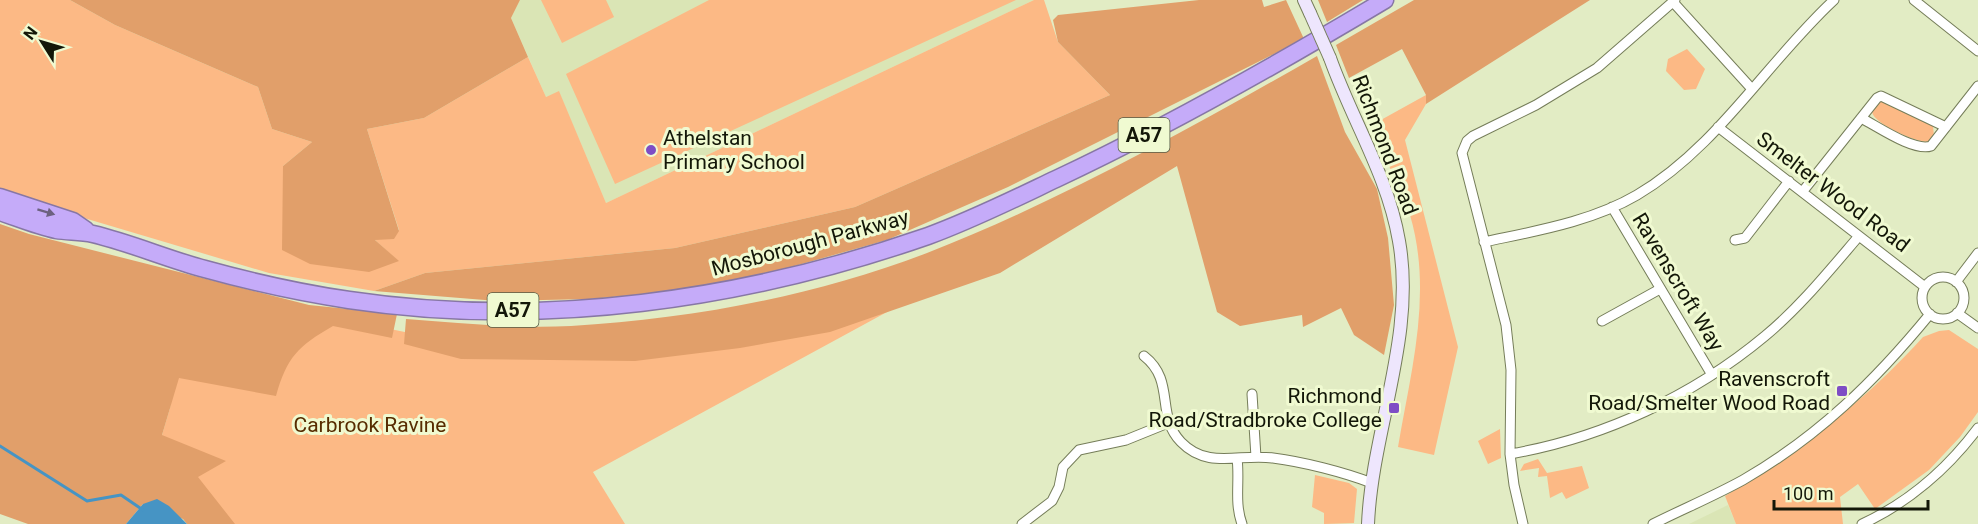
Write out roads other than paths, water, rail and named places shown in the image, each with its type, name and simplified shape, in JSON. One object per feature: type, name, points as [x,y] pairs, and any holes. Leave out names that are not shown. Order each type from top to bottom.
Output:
[{"type":"highway","name":"Mosborough Parkway","points":[[0,212],[55,229],[90,233],[206,269],[349,300],[418,308],[510,311],[673,300],[775,280],[853,258],[930,235],[990,210],[1098,159],[1256,75],[1385,0]]},
{"type":"highway","name":"Mosborough Parkway","points":[[0,197],[73,221],[90,233]]},
{"type":"main road","name":"Richmond Road","points":[[1304,0],[1382,179],[1392,210],[1403,270],[1403,296],[1395,360],[1372,483],[1368,524]]},
{"type":"street","points":[[1484,242],[1583,218],[1635,196],[1663,178],[1688,158],[1718,128],[1785,48],[1834,0]]},
{"type":"street","points":[[1914,0],[1978,51]]},
{"type":"street","points":[[1523,524],[1510,454],[1511,370],[1506,325],[1462,160],[1467,141],[1536,105],[1598,68],[1674,1],[1751,88]]},
{"type":"street","points":[[1861,118],[1920,147],[1931,146],[1978,86]]},
{"type":"street","points":[[1803,191],[1876,98],[1887,97],[1946,127]]},
{"type":"street","name":"Smelter Wood Road","points":[[1718,128],[1803,191],[1925,287]]},
{"type":"street","points":[[1735,240],[1745,238],[1789,181]]},
{"type":"street","name":"Ravenscroft Way","points":[[1612,207],[1712,375]]},
{"type":"street","points":[[1510,454],[1569,440],[1627,420],[1693,387],[1765,336],[1859,236]]},
{"type":"street","points":[[1956,282],[1978,253]]},
{"type":"street","points":[[1945,277],[1956,282],[1963,296],[1957,313],[1943,319],[1930,314],[1922,301],[1925,287],[1938,278],[1945,277]]},
{"type":"street","points":[[1602,321],[1660,289]]},
{"type":"street","points":[[1957,313],[1978,328]]},
{"type":"street","points":[[1653,524],[1742,480],[1839,413],[1887,366],[1930,314]]},
{"type":"street","points":[[1144,357],[1159,372],[1164,385],[1168,423],[1182,444],[1199,455],[1211,459],[1256,457],[1289,460],[1372,483]]},
{"type":"street","points":[[1252,394],[1256,457]]},
{"type":"street","points":[[1022,524],[1052,501],[1059,488],[1064,466],[1078,450],[1126,440],[1168,423]]},
{"type":"street","points":[[1869,523],[1942,470],[1978,428]]},
{"type":"street","points":[[1237,458],[1239,480],[1236,502],[1242,524]]},
{"type":"water","points":[[157,499],[169,506],[187,524],[126,524],[143,504]]},
{"type":"waterway","points":[[0,446],[87,501],[121,495],[143,510]]},
{"type":"place","name":"Athelstan Primary School","points":[[651,150]]},
{"type":"place","name":"Ravenscroft Road/Smelter Wood Road","points":[[1842,391]]},
{"type":"place","name":"Richmond Road/Stradbroke College","points":[[1394,408]]},
{"type":"park label","name":"Carbrook Ravine","points":[[370,425]]}]
